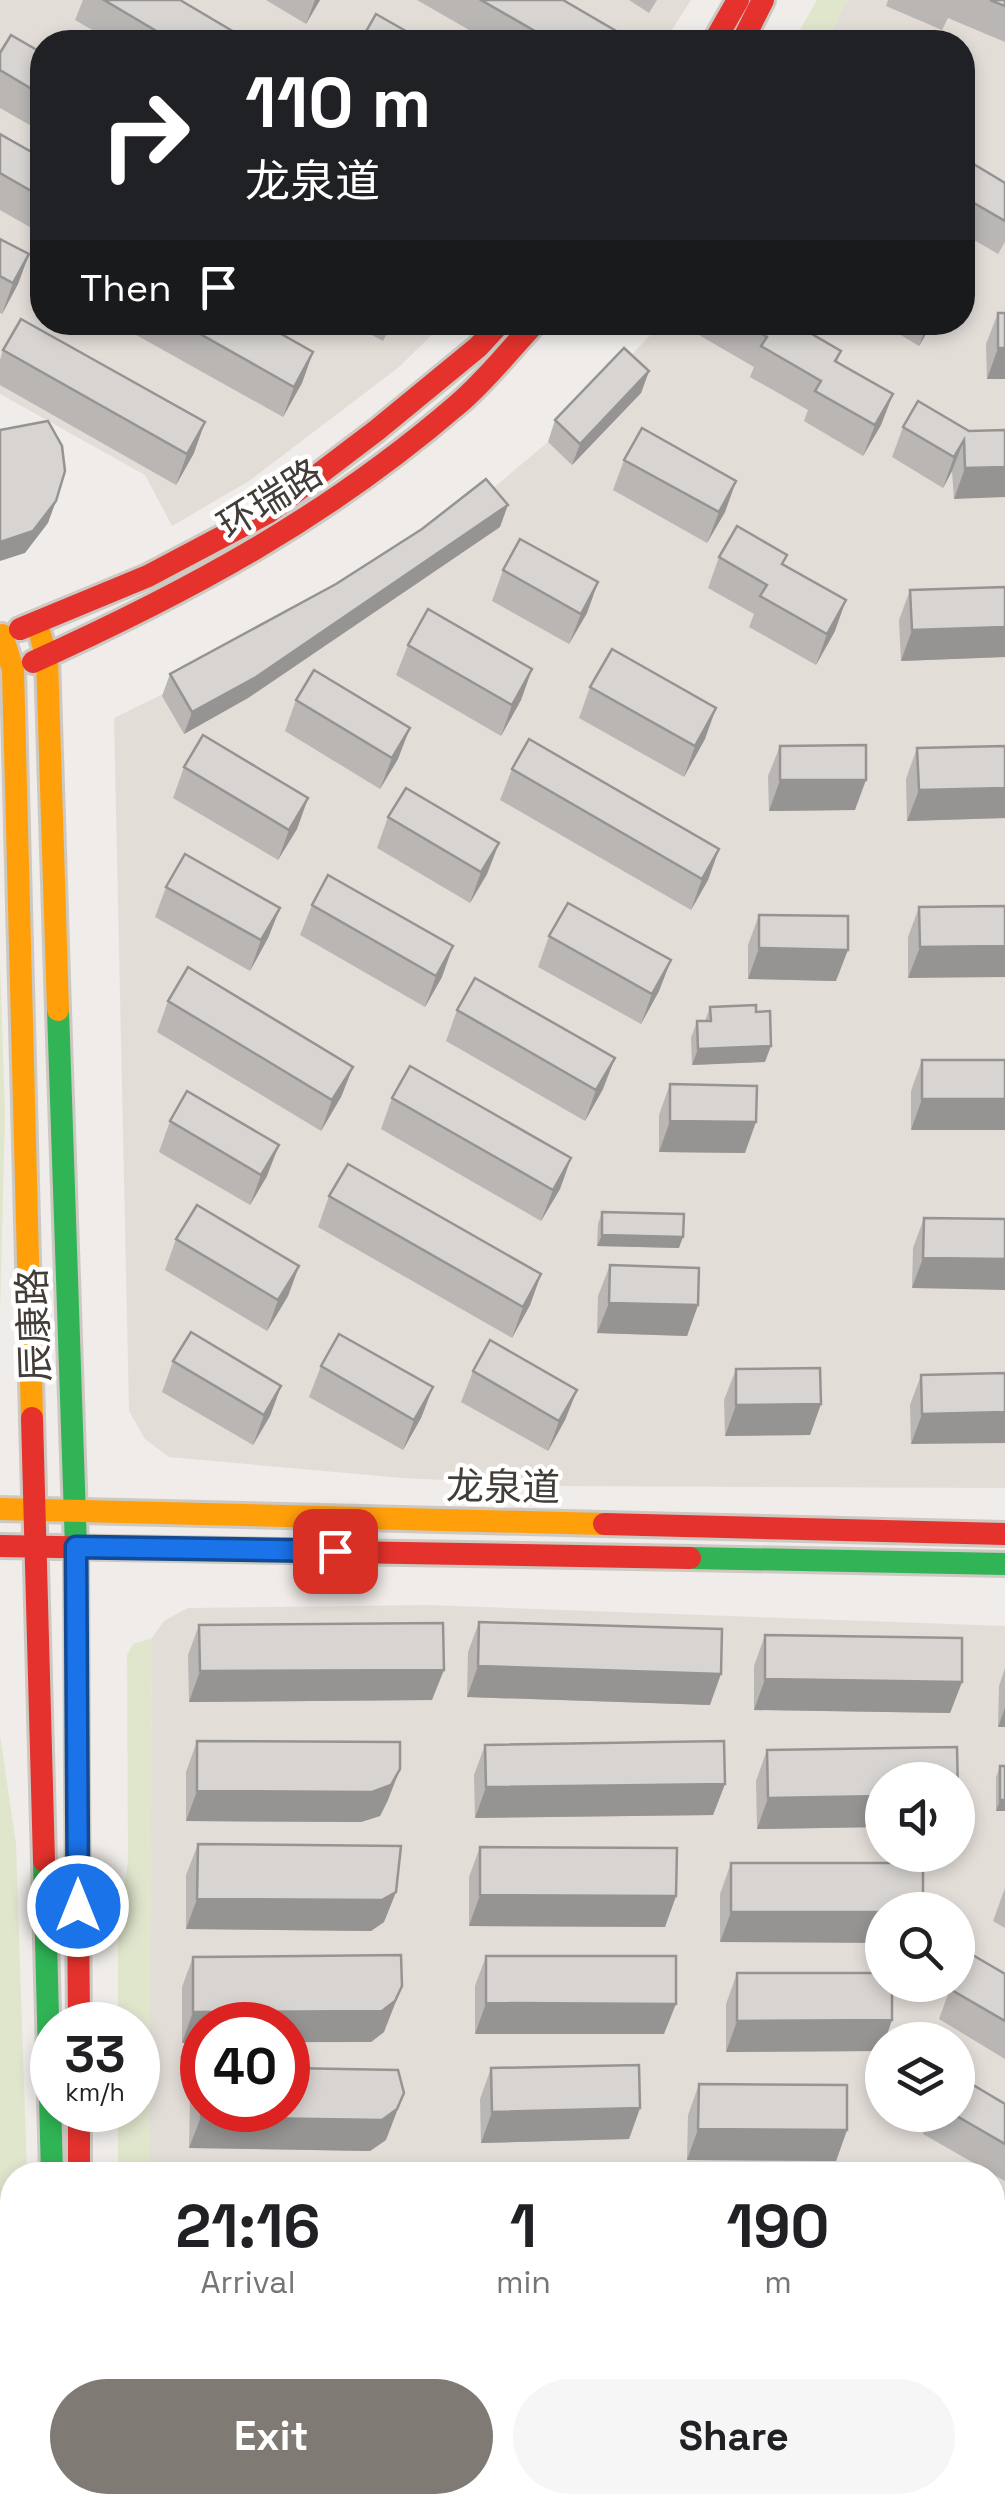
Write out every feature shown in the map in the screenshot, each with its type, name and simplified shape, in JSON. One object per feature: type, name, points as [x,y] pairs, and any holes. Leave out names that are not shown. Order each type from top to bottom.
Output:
[{"type":"street","points":[[721,30],[738,0]]},
{"type":"street","points":[[748,30],[763,0]]},
{"type":"street","name":"环瑞路","points":[[1,635],[37,624],[148,576],[269,512],[392,418],[489,335]]},
{"type":"street","name":"环瑞路","points":[[6,671],[47,658],[276,540],[357,485],[460,403],[524,335]]},
{"type":"street","name":"辰康路","points":[[37,624],[47,658],[75,1511],[78,2002]]},
{"type":"street","name":"辰康路","points":[[1,635],[6,671],[40,1546],[52,2162]]},
{"type":"street","name":"龙泉道","points":[[0,1510],[1005,1534]]},
{"type":"street","name":"龙泉道","points":[[0,1546],[1005,1564]]},
{"type":"street","points":[[79,2132],[79,2162]]},
{"type":"shaded area","points":[[0,0],[691,0],[672,30],[30,30],[30,335],[432,335],[399,367],[249,481],[172,526],[145,475],[0,394]]},
{"type":"shaded area","points":[[848,0],[1005,0],[1005,1488],[564,1486],[402,1478],[169,1457],[145,1439],[129,1411],[114,718],[236,658],[479,500],[548,442],[651,335],[975,335],[975,30],[832,30]]},
{"type":"shaded area","points":[[429,1605],[1005,1626],[1005,2162],[149,2162],[149,2132],[160,2132],[160,2002],[150,2002],[152,1638],[164,1621],[188,1608]]},
{"type":"green space","points":[[817,0],[848,0],[832,30],[800,30]]},
{"type":"green space","points":[[0,960],[5,1114],[0,1314]]},
{"type":"green space","points":[[152,1638],[150,2002],[118,2002],[118,1927],[128,1861],[127,1655],[133,1644]]},
{"type":"green space","points":[[0,1735],[16,1844],[27,2162],[0,2162]]},
{"type":"green space","points":[[118,2132],[149,2132],[149,2162],[118,2162]]},
{"type":"building","points":[[104,0],[180,0],[231,30],[155,30]]},
{"type":"building","points":[[481,0],[563,0],[614,30],[533,30]]},
{"type":"building","points":[[376,14],[404,30],[367,30]]},
{"type":"building","points":[[11,35],[30,46],[30,88],[0,70],[0,53]]},
{"type":"building","points":[[0,134],[30,151],[30,190],[0,173]]},
{"type":"building","points":[[975,165],[1005,183],[1005,221],[975,204]]},
{"type":"building","points":[[0,239],[29,254],[13,283],[0,276]]},
{"type":"building","points":[[998,313],[1005,313],[1005,348],[998,348]]},
{"type":"building","points":[[21,319],[30,324],[30,335],[50,335],[205,422],[187,454],[3,350]]},
{"type":"building","points":[[202,335],[283,335],[313,352],[294,387]]},
{"type":"building","points":[[764,335],[813,335],[841,351],[835,361],[893,394],[875,425],[815,391],[821,381],[761,346],[767,337]]},
{"type":"building","points":[[624,348],[649,371],[580,444],[555,420]]},
{"type":"building","points":[[918,401],[969,431],[1005,430],[1005,467],[965,468],[964,440],[954,457],[903,427]]},
{"type":"building","points":[[48,421],[62,446],[65,471],[56,501],[33,531],[0,542],[0,430]]},
{"type":"building","points":[[642,428],[736,481],[719,512],[624,460]]},
{"type":"building","points":[[486,479],[508,505],[256,677],[192,712],[170,674],[336,584],[422,529]]},
{"type":"building","points":[[737,526],[787,555],[782,564],[846,600],[827,634],[760,596],[767,585],[719,557]]},
{"type":"building","points":[[520,539],[598,582],[581,614],[503,570]]},
{"type":"building","points":[[1005,587],[1005,627],[912,630],[910,590]]},
{"type":"building","points":[[428,609],[532,669],[512,705],[408,645]]},
{"type":"building","points":[[612,649],[716,708],[695,746],[590,687]]},
{"type":"building","points":[[314,670],[410,728],[392,758],[296,700]]},
{"type":"building","points":[[203,735],[308,798],[289,830],[184,767]]},
{"type":"building","points":[[529,739],[719,849],[702,879],[512,769]]},
{"type":"building","points":[[866,745],[866,780],[780,780],[780,746]]},
{"type":"building","points":[[1005,746],[1005,788],[919,790],[917,748]]},
{"type":"building","points":[[406,788],[499,843],[481,872],[388,817]]},
{"type":"building","points":[[185,854],[280,908],[261,940],[166,887]]},
{"type":"building","points":[[328,875],[453,946],[436,976],[312,905]]},
{"type":"building","points":[[568,903],[671,960],[652,994],[549,936]]},
{"type":"building","points":[[1005,906],[1005,946],[920,947],[919,907]]},
{"type":"building","points":[[759,915],[848,916],[848,950],[759,948]]},
{"type":"building","points":[[188,967],[353,1067],[332,1100],[168,1001]]},
{"type":"building","points":[[475,978],[615,1058],[596,1090],[457,1010]]},
{"type":"building","points":[[756,1005],[756,1012],[770,1011],[771,1046],[698,1049],[697,1021],[711,1021],[710,1007]]},
{"type":"building","points":[[922,1060],[1005,1060],[1005,1099],[922,1099]]},
{"type":"building","points":[[410,1066],[571,1158],[553,1190],[392,1098]]},
{"type":"building","points":[[670,1084],[757,1086],[756,1122],[670,1121]]},
{"type":"building","points":[[187,1091],[279,1145],[261,1175],[170,1121]]},
{"type":"building","points":[[348,1164],[541,1274],[523,1307],[329,1196]]},
{"type":"building","points":[[197,1205],[299,1266],[278,1300],[176,1239]]},
{"type":"building","points":[[602,1212],[684,1214],[683,1237],[602,1235]]},
{"type":"building","points":[[924,1218],[1005,1219],[1005,1259],[923,1258]]},
{"type":"building","points":[[610,1265],[699,1268],[698,1305],[609,1303]]},
{"type":"building","points":[[191,1332],[281,1386],[264,1415],[173,1361]]},
{"type":"building","points":[[339,1334],[433,1387],[414,1420],[321,1366]]},
{"type":"building","points":[[490,1340],[577,1390],[559,1421],[473,1371]]},
{"type":"building","points":[[820,1368],[821,1404],[736,1405],[736,1369]]},
{"type":"building","points":[[1005,1373],[1005,1412],[922,1414],[921,1375]]},
{"type":"building","points":[[479,1622],[722,1629],[721,1674],[478,1666]]},
{"type":"building","points":[[443,1623],[444,1670],[200,1671],[199,1625]]},
{"type":"building","points":[[765,1635],[962,1638],[962,1682],[765,1679]]},
{"type":"building","points":[[197,1741],[400,1742],[400,1769],[391,1785],[372,1792],[197,1791]]},
{"type":"building","points":[[724,1741],[725,1784],[486,1787],[485,1745]]},
{"type":"building","points":[[957,1747],[957,1762],[865,1762],[865,1796],[768,1798],[767,1750]]},
{"type":"building","points":[[1000,1766],[1005,1766],[1005,1800],[1000,1800]]},
{"type":"building","points":[[198,1844],[401,1846],[396,1892],[382,1900],[197,1899]]},
{"type":"building","points":[[480,1847],[677,1848],[676,1896],[480,1895]]},
{"type":"building","points":[[731,1863],[865,1863],[865,1872],[923,1872],[923,1892],[865,1892],[865,1912],[731,1912]]},
{"type":"building","points":[[401,1955],[402,1986],[395,2001],[382,2011],[310,2011],[310,2002],[193,2002],[193,1957]]},
{"type":"building","points":[[486,1956],[676,1956],[676,2004],[486,2003]]},
{"type":"building","points":[[975,1956],[1005,1974],[1005,2021],[972,2002]]},
{"type":"building","points":[[737,1973],[865,1973],[865,2002],[892,2002],[892,2020],[737,2021]]},
{"type":"building","points":[[639,2065],[640,2108],[492,2112],[491,2068]]},
{"type":"building","points":[[310,2068],[398,2070],[404,2093],[397,2109],[382,2120],[310,2119]]},
{"type":"building","points":[[699,2084],[847,2085],[847,2130],[698,2129]]},
{"type":"building","points":[[975,2086],[1005,2104],[1005,2144],[975,2127]]},
{"type":"traffic: fast","points":[[58,1010],[76,1547],[77,1780]]},
{"type":"traffic: fast","points":[[690,1558],[1005,1564]]},
{"type":"traffic: fast","points":[[44,1861],[52,2162]]},
{"type":"traffic: slow","points":[[37,624],[47,658],[58,1010]]},
{"type":"traffic: slow","points":[[2,635],[13,670],[32,1418]]},
{"type":"traffic: slow","points":[[0,1509],[604,1524]]},
{"type":"traffic: jam","points":[[721,30],[738,0]]},
{"type":"traffic: jam","points":[[748,30],[763,0]]},
{"type":"traffic: jam","points":[[20,629],[148,576],[269,512],[377,430],[489,335]]},
{"type":"traffic: jam","points":[[33,662],[201,579],[307,517],[358,483],[468,396],[524,335]]},
{"type":"traffic: jam","points":[[32,1418],[44,1861]]},
{"type":"traffic: jam","points":[[604,1524],[1005,1534]]},
{"type":"traffic: jam","points":[[0,1546],[690,1558]]},
{"type":"traffic: jam","points":[[77,1780],[79,2002]]},
{"type":"traffic: jam","points":[[79,2132],[79,2162]]},
{"type":"route","points":[[78,1906],[76,1547],[335,1551]]}]
